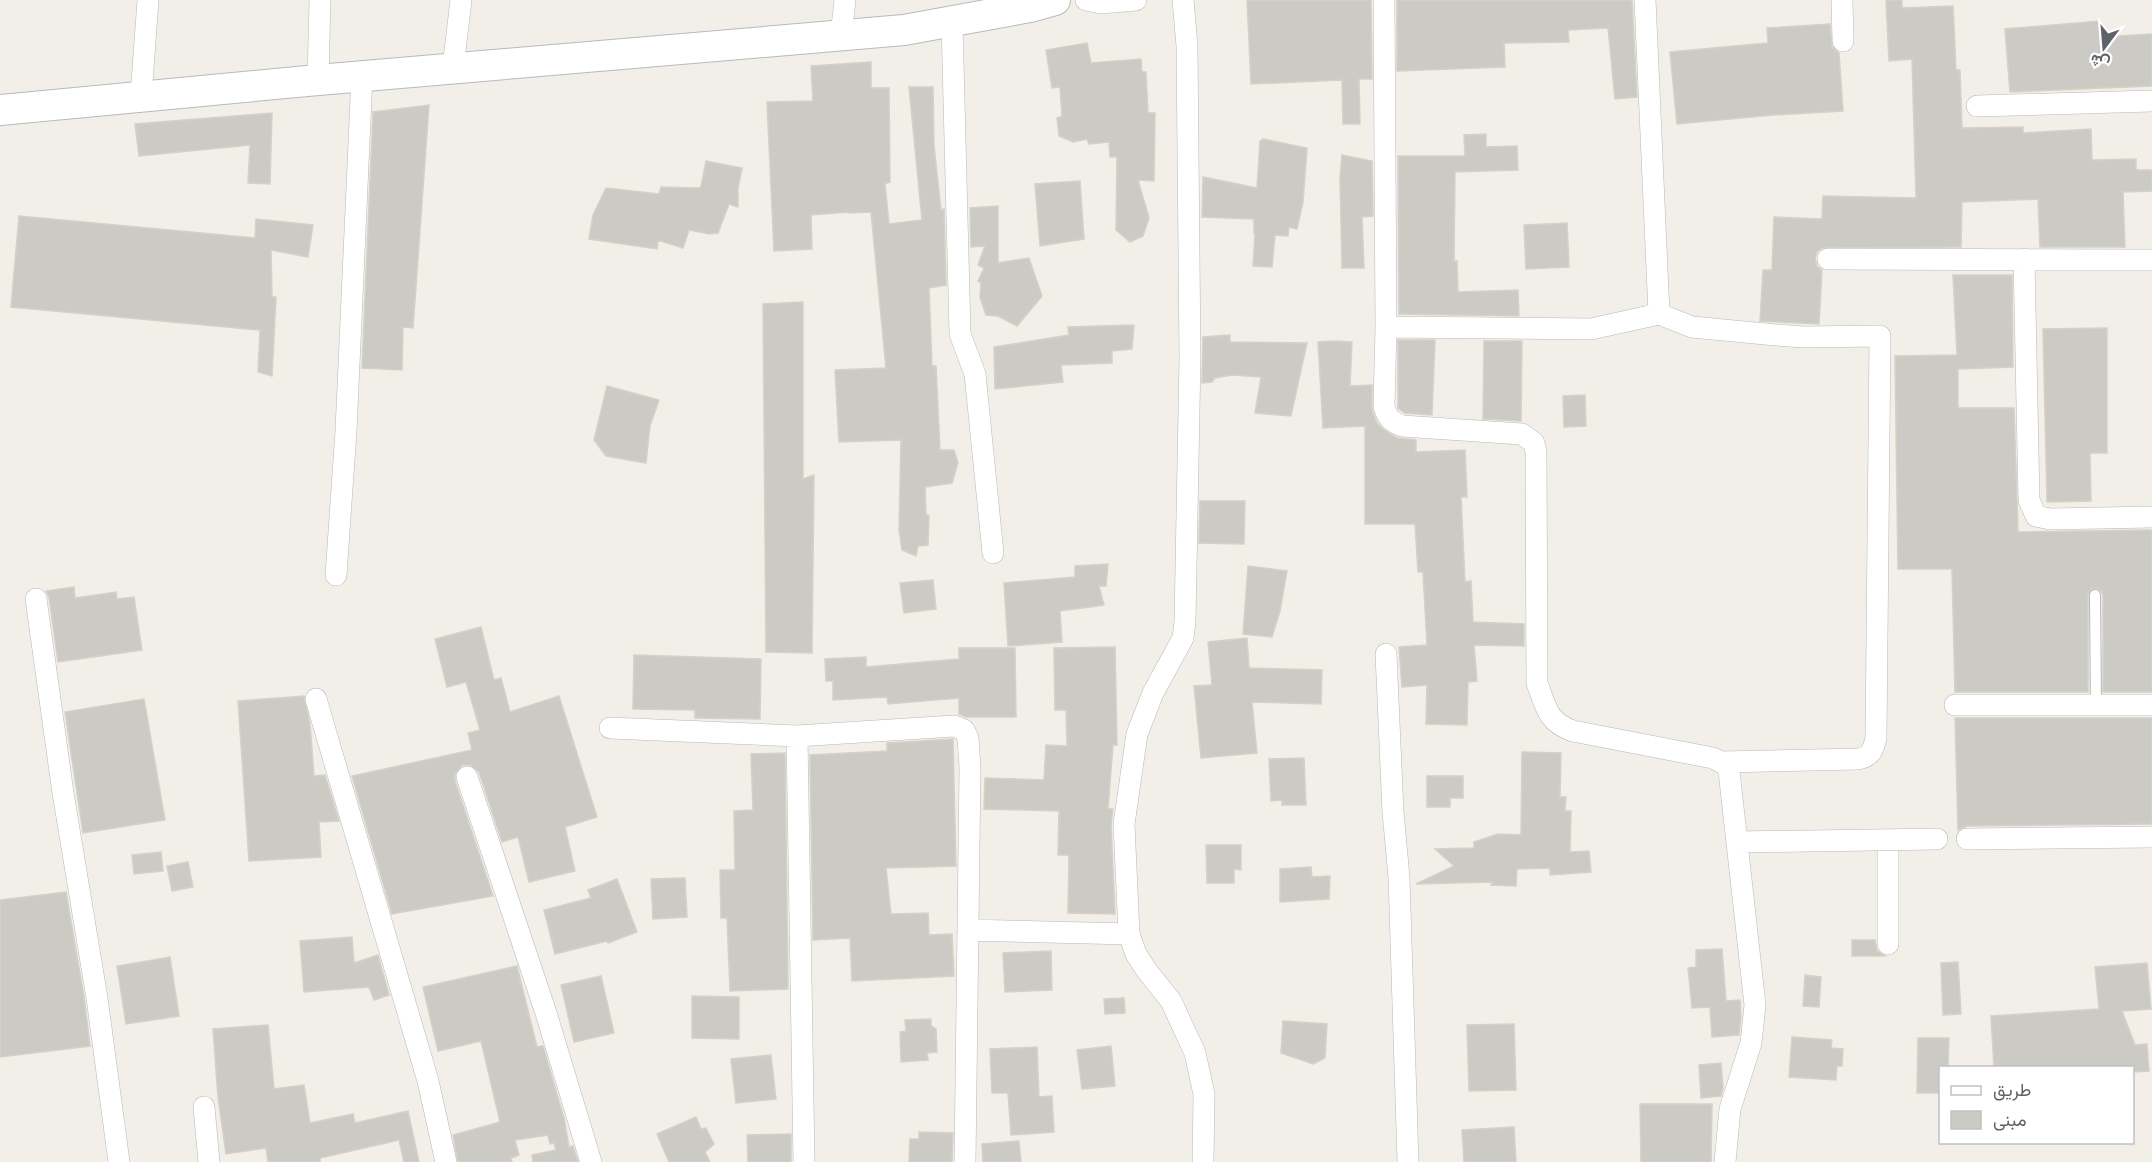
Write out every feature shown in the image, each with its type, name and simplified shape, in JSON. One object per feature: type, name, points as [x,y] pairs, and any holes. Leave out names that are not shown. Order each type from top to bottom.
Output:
[{"type":"main road","points":[[0,110],[362,76],[904,30],[1030,7],[1055,0]]},
{"type":"street","points":[[141,96],[147,0]]},
{"type":"street","points":[[318,80],[320,0]]},
{"type":"street","points":[[453,68],[461,0]]},
{"type":"street","points":[[842,35],[845,0]]},
{"type":"street","points":[[1086,0],[1101,3],[1136,0]]},
{"type":"street","points":[[1183,0],[1187,46],[1190,347],[1185,621],[1183,638],[1153,693],[1137,734],[1124,824],[1129,934],[1136,954],[1146,971],[1171,1001],[1195,1053],[1204,1094],[1203,1162]]},
{"type":"street","points":[[1384,0],[1386,327],[1384,406],[1386,415],[1391,421],[1402,426],[1522,434],[1534,442],[1536,452],[1537,683],[1548,716],[1561,727],[1574,731],[1713,758],[1726,765],[1729,771],[1755,1005],[1751,1043],[1730,1109],[1725,1162]]},
{"type":"street","points":[[1645,0],[1659,315]]},
{"type":"street","points":[[1842,0],[1843,41]]},
{"type":"street","points":[[952,22],[960,334],[975,374],[993,553]]},
{"type":"street","points":[[336,575],[346,431],[362,76]]},
{"type":"street","points":[[1977,106],[2152,101]]},
{"type":"street","points":[[1828,259],[2152,260]]},
{"type":"street","points":[[2024,259],[2029,500],[2033,511],[2036,516],[2050,519],[2152,517]]},
{"type":"street","points":[[1386,327],[1591,328],[1659,315],[1692,327],[1776,335],[1880,336],[1876,738],[1873,752],[1867,757],[1858,759],[1721,762]]},
{"type":"street","points":[[36,598],[63,792],[97,998],[118,1162]]},
{"type":"street","points":[[1386,654],[1393,812],[1399,877],[1408,1162]]},
{"type":"street","points":[[316,699],[428,1080],[446,1162]]},
{"type":"street","points":[[1955,705],[2152,705]]},
{"type":"street","points":[[610,728],[797,736],[954,726],[964,730],[968,738],[970,768],[965,1162]]},
{"type":"street","points":[[797,736],[804,1162]]},
{"type":"street","points":[[467,777],[546,1013],[591,1162]]},
{"type":"street","points":[[1967,839],[2152,837]]},
{"type":"street","points":[[1738,842],[1937,839]]},
{"type":"street","points":[[1888,840],[1888,944]]},
{"type":"street","points":[[968,930],[1129,934]]},
{"type":"street","points":[[204,1107],[209,1162]]},
{"type":"lane","points":[[2095,595],[2096,705]]},
{"type":"building","points":[[1247,0],[1371,0],[1372,79],[1359,79],[1360,124],[1343,124],[1342,80],[1251,84]]},
{"type":"building","points":[[1397,0],[1632,0],[1637,97],[1615,99],[1608,28],[1568,30],[1569,42],[1504,43],[1505,67],[1397,71]]},
{"type":"building","points":[[1886,0],[1902,0],[1902,8],[1953,6],[1956,70],[1960,70],[1962,128],[2023,127],[2023,133],[2091,129],[2092,160],[2136,159],[2136,170],[2152,170],[2152,191],[2123,192],[2125,247],[2040,247],[2038,199],[1962,202],[1961,247],[1822,248],[1817,252],[1815,258],[1817,266],[1822,270],[1819,324],[1760,321],[1763,270],[1772,270],[1774,217],[1822,219],[1823,196],[1916,198],[1912,59],[1889,61]]},
{"type":"building","points":[[2100,21],[2102,37],[2152,34],[2152,86],[2010,92],[2005,29]]},
{"type":"building","points":[[1830,24],[1832,47],[1839,53],[1843,111],[1677,124],[1670,52],[1768,43],[1767,28]]},
{"type":"building","points":[[1087,43],[1091,63],[1141,59],[1142,72],[1146,72],[1148,113],[1155,113],[1154,181],[1138,180],[1149,218],[1143,236],[1130,242],[1116,230],[1117,157],[1110,157],[1109,142],[1089,144],[1087,139],[1073,142],[1059,136],[1057,118],[1062,116],[1060,87],[1052,88],[1046,50]]},
{"type":"building","points":[[871,62],[871,88],[889,88],[890,182],[885,184],[889,224],[922,220],[909,87],[933,87],[934,145],[941,210],[944,209],[946,285],[929,288],[932,366],[936,366],[940,450],[954,450],[958,463],[952,483],[925,487],[926,514],[929,516],[928,545],[918,546],[916,556],[902,550],[899,530],[901,440],[839,442],[835,370],[886,368],[871,212],[811,215],[812,249],[774,251],[767,102],[813,101],[811,66]]},
{"type":"building","points":[[429,105],[413,328],[403,327],[402,370],[362,368],[373,112]]},
{"type":"building","points":[[272,113],[270,184],[248,183],[250,145],[139,156],[135,124]]},
{"type":"building","points":[[1486,134],[1486,147],[1517,146],[1518,170],[1455,172],[1454,261],[1457,261],[1458,292],[1518,290],[1519,316],[1399,314],[1398,156],[1465,156],[1464,135]]},
{"type":"building","points":[[1263,139],[1307,148],[1303,202],[1297,229],[1289,227],[1288,236],[1275,235],[1272,267],[1253,266],[1254,219],[1202,217],[1203,177],[1257,188],[1260,141]]},
{"type":"building","points":[[1342,155],[1372,161],[1373,216],[1362,217],[1364,268],[1342,268],[1340,178]]},
{"type":"building","points":[[706,161],[742,168],[738,188],[738,207],[729,204],[718,233],[709,234],[689,230],[683,248],[658,240],[657,249],[589,239],[593,215],[606,188],[659,194],[661,187],[699,188]]},
{"type":"building","points":[[1080,181],[1084,239],[1040,246],[1035,184]]},
{"type":"building","points":[[998,206],[998,263],[1029,258],[1042,296],[1017,326],[998,316],[986,315],[980,298],[981,283],[978,281],[984,268],[978,265],[985,246],[971,247],[970,208]]},
{"type":"building","points":[[19,216],[255,238],[256,219],[313,225],[308,257],[271,250],[272,297],[276,297],[272,376],[258,372],[260,330],[11,307]]},
{"type":"building","points":[[1567,223],[1569,267],[1526,269],[1524,225]]},
{"type":"building","points":[[1953,275],[2012,275],[2013,367],[1958,369],[1958,408],[2014,408],[2018,532],[2152,530],[2152,692],[2103,692],[2103,595],[2096,588],[2091,589],[2088,595],[2088,692],[1955,692],[1952,569],[1898,569],[1895,356],[1957,355]]},
{"type":"building","points":[[803,302],[803,479],[814,475],[812,653],[766,652],[763,304]]},
{"type":"building","points":[[1134,325],[1132,349],[1112,351],[1112,363],[1061,365],[1063,382],[995,389],[994,347],[1069,335],[1068,327]]},
{"type":"building","points":[[2107,328],[2107,453],[2090,453],[2091,501],[2047,502],[2043,329]]},
{"type":"building","points":[[1230,335],[1230,342],[1307,343],[1291,416],[1255,413],[1261,377],[1232,375],[1202,383],[1203,337]]},
{"type":"building","points":[[1398,340],[1435,340],[1432,415],[1405,413],[1398,408]]},
{"type":"building","points":[[1484,341],[1522,341],[1521,421],[1483,419]]},
{"type":"building","points":[[1318,342],[1352,342],[1350,386],[1372,385],[1372,410],[1377,423],[1384,430],[1397,438],[1416,440],[1416,452],[1465,450],[1467,497],[1461,497],[1465,582],[1471,581],[1473,622],[1524,624],[1524,646],[1474,645],[1477,681],[1468,682],[1467,725],[1426,724],[1427,685],[1402,687],[1399,647],[1427,645],[1423,572],[1418,572],[1415,524],[1365,524],[1365,426],[1323,428]]},
{"type":"building","points":[[607,386],[659,400],[650,426],[646,463],[606,456],[594,440]]},
{"type":"building","points":[[1585,395],[1586,426],[1564,427],[1563,396]]},
{"type":"building","points":[[1200,501],[1245,501],[1244,544],[1199,543]]},
{"type":"building","points":[[1108,564],[1106,586],[1099,586],[1104,605],[1060,611],[1062,642],[1008,646],[1004,583],[1075,577],[1075,566]]},
{"type":"building","points":[[1248,566],[1287,571],[1280,611],[1272,637],[1243,634]]},
{"type":"building","points":[[933,580],[936,609],[904,613],[900,583]]},
{"type":"building","points":[[74,587],[75,598],[116,592],[117,599],[134,597],[142,650],[58,662],[49,597],[46,591]]},
{"type":"building","points":[[481,627],[494,680],[501,678],[510,712],[559,696],[597,817],[565,827],[575,871],[529,882],[518,837],[502,842],[479,772],[470,765],[462,765],[455,774],[455,781],[493,896],[392,914],[352,776],[472,750],[468,733],[480,730],[466,682],[447,687],[435,639]]},
{"type":"building","points":[[1247,638],[1249,668],[1322,670],[1321,704],[1252,702],[1257,753],[1201,758],[1194,686],[1212,685],[1208,642]]},
{"type":"building","points":[[1115,647],[1117,745],[1113,745],[1108,809],[1113,809],[1111,825],[1115,914],[1068,913],[1069,855],[1058,855],[1059,811],[984,809],[985,778],[1044,780],[1046,745],[1067,746],[1066,710],[1055,710],[1054,648]]},
{"type":"building","points":[[959,648],[1015,648],[1016,717],[966,717],[959,714],[959,698],[888,704],[887,697],[833,700],[833,681],[826,681],[825,659],[866,657],[866,667],[959,659]]},
{"type":"building","points":[[634,655],[761,659],[760,719],[695,718],[695,710],[633,709]]},
{"type":"building","points":[[304,696],[310,724],[314,776],[325,775],[339,821],[319,822],[321,857],[249,861],[238,701]]},
{"type":"building","points":[[144,699],[165,820],[83,833],[65,712]]},
{"type":"building","points":[[1955,718],[2152,718],[2152,824],[1967,826],[1958,830]]},
{"type":"building","points":[[953,739],[956,866],[886,868],[891,914],[928,913],[929,935],[952,934],[954,976],[852,981],[850,938],[813,940],[810,755],[887,751],[887,743]]},
{"type":"building","points":[[1522,752],[1561,753],[1560,797],[1566,797],[1565,811],[1571,811],[1570,852],[1589,851],[1591,872],[1550,875],[1550,868],[1517,869],[1516,886],[1491,885],[1492,882],[1416,884],[1454,866],[1435,849],[1474,848],[1474,842],[1498,834],[1521,835]]},
{"type":"building","points":[[785,753],[788,989],[730,991],[727,918],[721,918],[720,870],[735,870],[734,811],[753,810],[751,754]]},
{"type":"building","points":[[1304,758],[1306,805],[1282,805],[1282,800],[1271,801],[1269,759]]},
{"type":"building","points":[[1427,776],[1463,776],[1463,798],[1450,798],[1450,807],[1427,807]]},
{"type":"building","points":[[1206,845],[1241,845],[1241,870],[1234,869],[1234,883],[1207,883]]},
{"type":"building","points":[[161,852],[163,871],[134,874],[132,855]]},
{"type":"building","points":[[188,862],[193,887],[172,891],[167,866]]},
{"type":"building","points":[[1311,867],[1312,877],[1330,876],[1329,899],[1280,902],[1280,869]]},
{"type":"building","points":[[685,878],[687,917],[653,919],[651,879]]},
{"type":"building","points":[[617,879],[637,932],[608,943],[607,941],[555,954],[544,910],[591,898],[588,890]]},
{"type":"building","points":[[66,892],[90,1046],[0,1057],[0,900]]},
{"type":"building","points":[[352,937],[354,963],[378,955],[389,995],[374,1000],[369,987],[304,992],[300,941]]},
{"type":"building","points":[[1852,940],[1875,940],[1877,951],[1885,956],[1852,956]]},
{"type":"building","points":[[1722,949],[1726,1001],[1740,1000],[1739,1035],[1712,1037],[1710,1007],[1692,1008],[1688,968],[1696,967],[1696,950]]},
{"type":"building","points":[[1051,951],[1052,990],[1005,992],[1003,953]]},
{"type":"building","points":[[170,957],[179,1016],[126,1024],[117,966]]},
{"type":"building","points":[[1958,962],[1961,1014],[1943,1015],[1941,963]]},
{"type":"building","points":[[2147,963],[2151,1009],[2122,1011],[2135,1045],[2147,1044],[2149,1071],[2134,1072],[2134,1066],[1994,1066],[1991,1016],[2099,1009],[2095,967]]},
{"type":"building","points":[[517,966],[537,1047],[543,1046],[564,1118],[569,1147],[573,1146],[578,1162],[533,1162],[532,1155],[556,1150],[554,1143],[550,1144],[548,1135],[515,1140],[519,1155],[511,1158],[512,1162],[458,1162],[453,1135],[500,1122],[481,1041],[438,1051],[423,987]]},
{"type":"building","points":[[1805,975],[1821,977],[1819,1007],[1803,1006]]},
{"type":"building","points":[[601,976],[614,1033],[574,1042],[561,985]]},
{"type":"building","points":[[692,996],[739,997],[739,1039],[692,1038]]},
{"type":"building","points":[[1124,998],[1125,1013],[1105,1014],[1104,999]]},
{"type":"building","points":[[931,1019],[931,1026],[936,1029],[937,1052],[927,1053],[928,1060],[901,1062],[900,1032],[906,1031],[905,1020]]},
{"type":"building","points":[[1283,1021],[1327,1024],[1325,1058],[1313,1064],[1281,1053]]},
{"type":"building","points":[[1514,1024],[1516,1090],[1469,1091],[1467,1025]]},
{"type":"building","points":[[268,1025],[274,1089],[304,1085],[310,1123],[353,1114],[355,1123],[408,1111],[419,1162],[404,1162],[399,1140],[320,1158],[320,1162],[268,1162],[266,1148],[226,1154],[218,1097],[213,1029]]},
{"type":"building","points":[[1792,1037],[1832,1040],[1831,1048],[1843,1049],[1842,1066],[1837,1066],[1836,1080],[1789,1077]]},
{"type":"building","points":[[1918,1038],[1949,1038],[1948,1066],[1939,1066],[1939,1093],[1917,1093]]},
{"type":"building","points":[[1111,1046],[1115,1086],[1082,1089],[1077,1050]]},
{"type":"building","points":[[1037,1047],[1039,1097],[1052,1096],[1054,1132],[1011,1135],[1008,1093],[992,1093],[990,1049]]},
{"type":"building","points":[[771,1055],[776,1099],[736,1103],[731,1059]]},
{"type":"building","points":[[1721,1063],[1723,1088],[1721,1096],[1701,1098],[1699,1065]]},
{"type":"building","points":[[1640,1104],[1712,1104],[1711,1162],[1641,1162]]},
{"type":"building","points":[[696,1117],[701,1129],[706,1128],[714,1144],[705,1152],[710,1162],[669,1162],[657,1134]]},
{"type":"building","points":[[1514,1127],[1516,1162],[1464,1162],[1462,1130]]},
{"type":"building","points":[[919,1132],[953,1133],[952,1162],[909,1162],[910,1139],[919,1139]]},
{"type":"building","points":[[791,1134],[791,1162],[748,1162],[747,1135]]},
{"type":"building","points":[[1019,1141],[1021,1162],[983,1162],[982,1144]]}]
